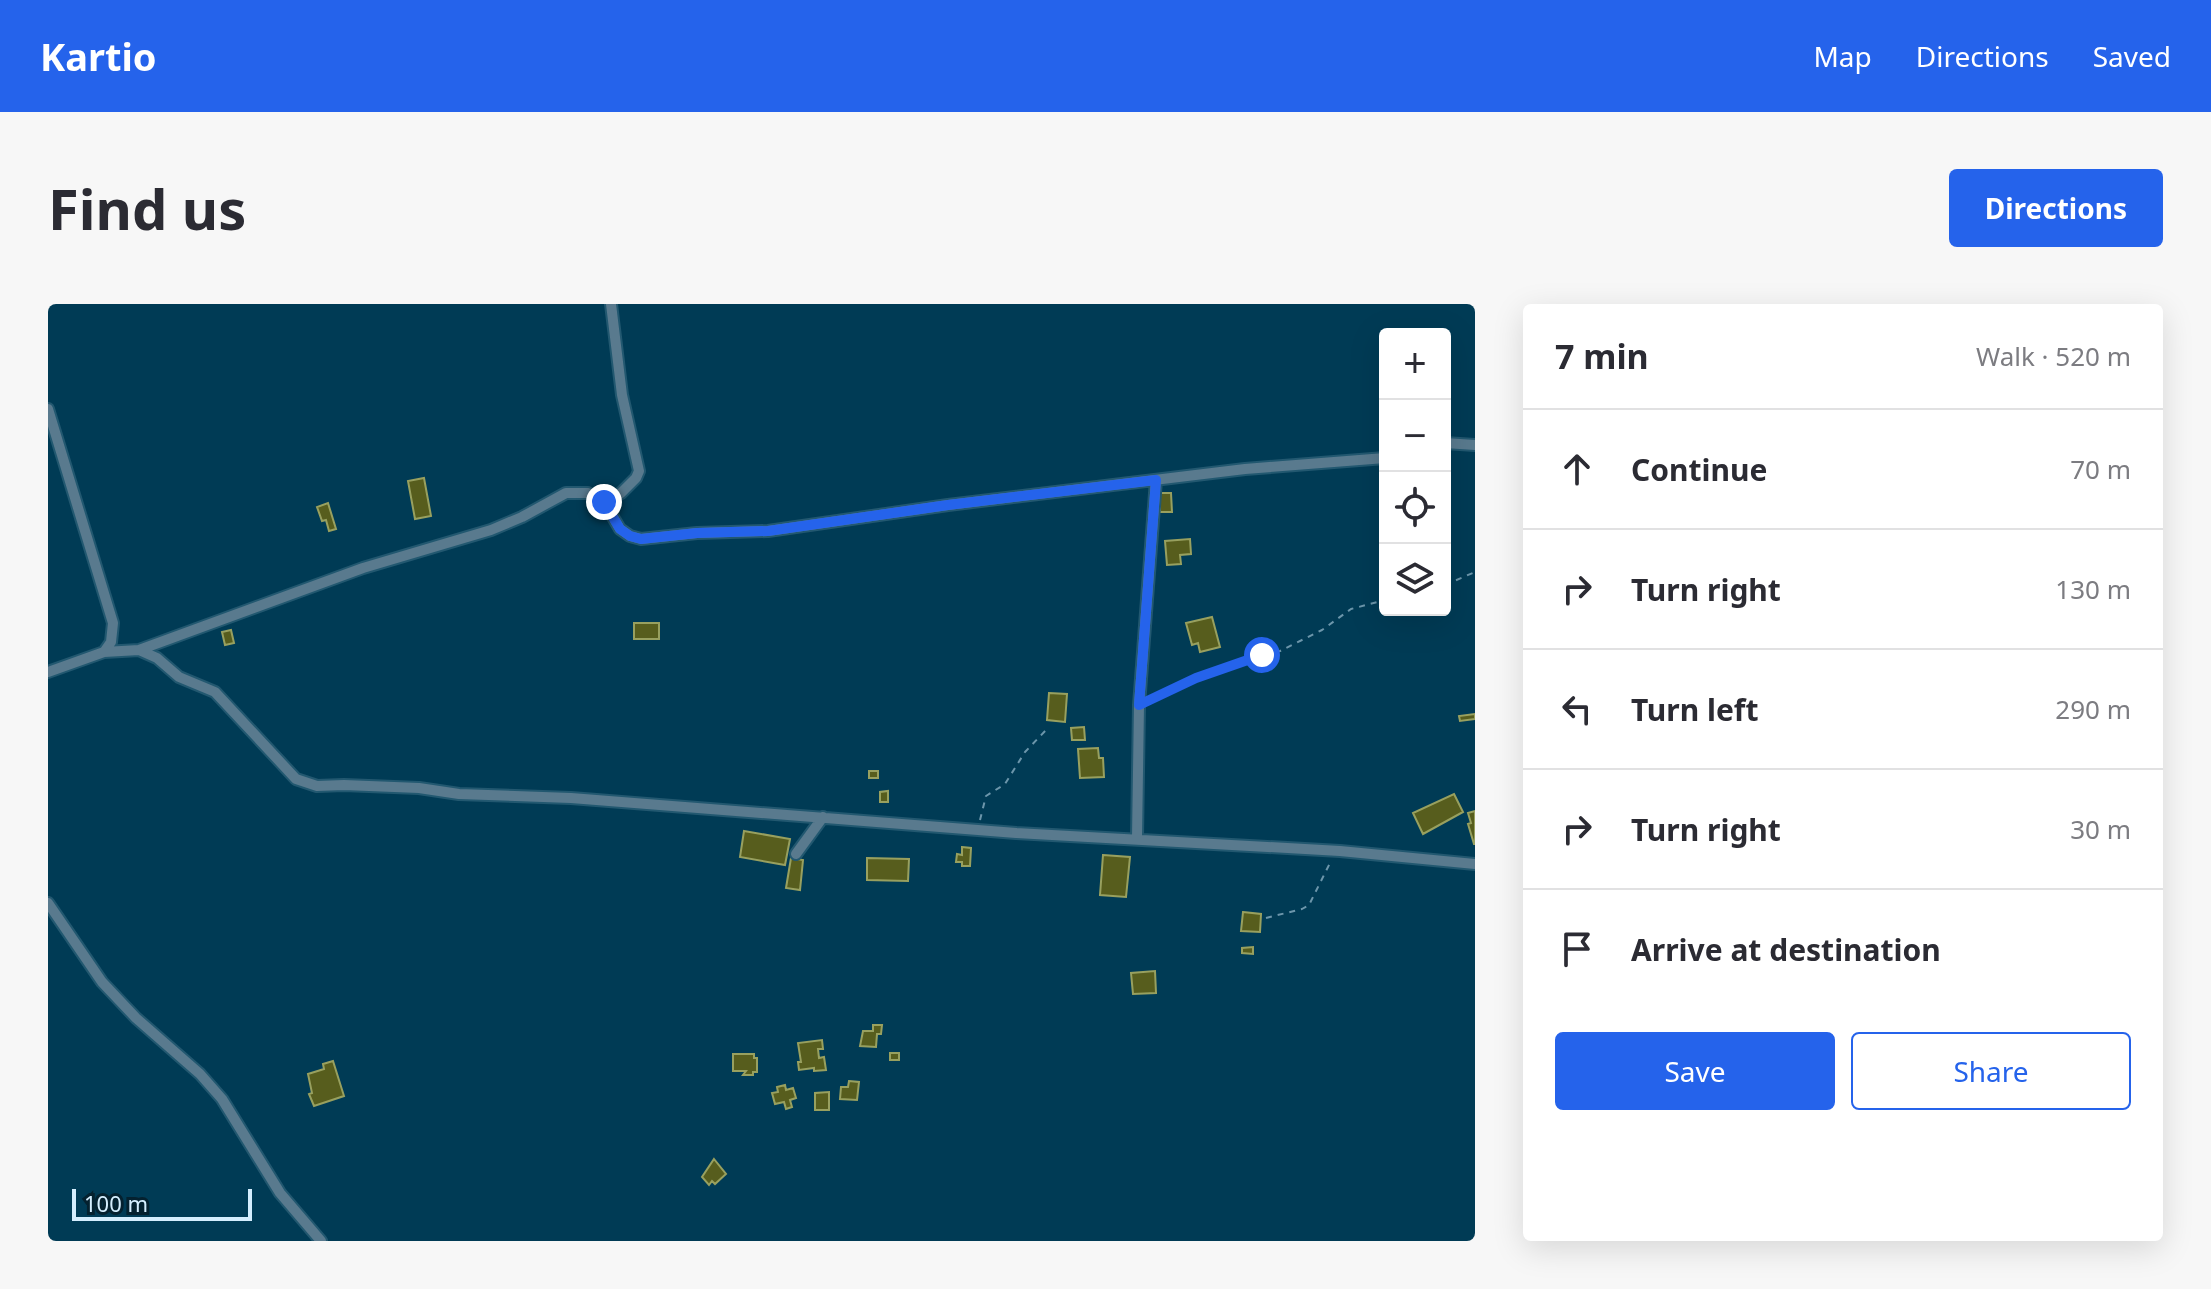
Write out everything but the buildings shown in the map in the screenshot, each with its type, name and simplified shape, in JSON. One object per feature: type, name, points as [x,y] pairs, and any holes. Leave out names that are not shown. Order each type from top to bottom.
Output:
[{"type":"street","points":[[604,502],[621,493],[639,471],[622,395],[611,304]]},
{"type":"street","points":[[48,409],[113,623],[114,634],[104,652]]},
{"type":"street","points":[[1451,443],[1475,445]]},
{"type":"street","points":[[48,672],[104,652],[139,650],[363,568],[491,530],[566,493],[588,493],[604,502],[620,529],[641,539],[697,533],[768,531],[1156,480],[1379,458]]},
{"type":"street","points":[[1137,838],[1139,705],[1156,480]]},
{"type":"street","points":[[139,650],[157,658],[179,677],[215,692],[296,779],[317,786],[419,788],[459,794],[571,798],[978,830],[1340,851],[1475,864]]},
{"type":"street","points":[[796,854],[823,817]]},
{"type":"street","points":[[48,903],[102,982],[136,1018],[200,1074],[222,1099],[280,1193],[321,1241]]},
{"type":"path","points":[[1451,582],[1475,572]]},
{"type":"path","points":[[1139,705],[1207,673],[1254,656],[1280,651],[1322,630],[1351,609],[1379,602]]},
{"type":"path","points":[[978,830],[983,800],[1005,784],[1025,752],[1047,729]]},
{"type":"path","points":[[1266,918],[1309,905],[1326,868],[1340,851]]},
{"type":"route","points":[[604,502],[620,529],[641,539],[697,533],[768,531],[793,525],[851,521],[948,505],[1156,480],[1139,705],[1196,678],[1262,655]]}]
